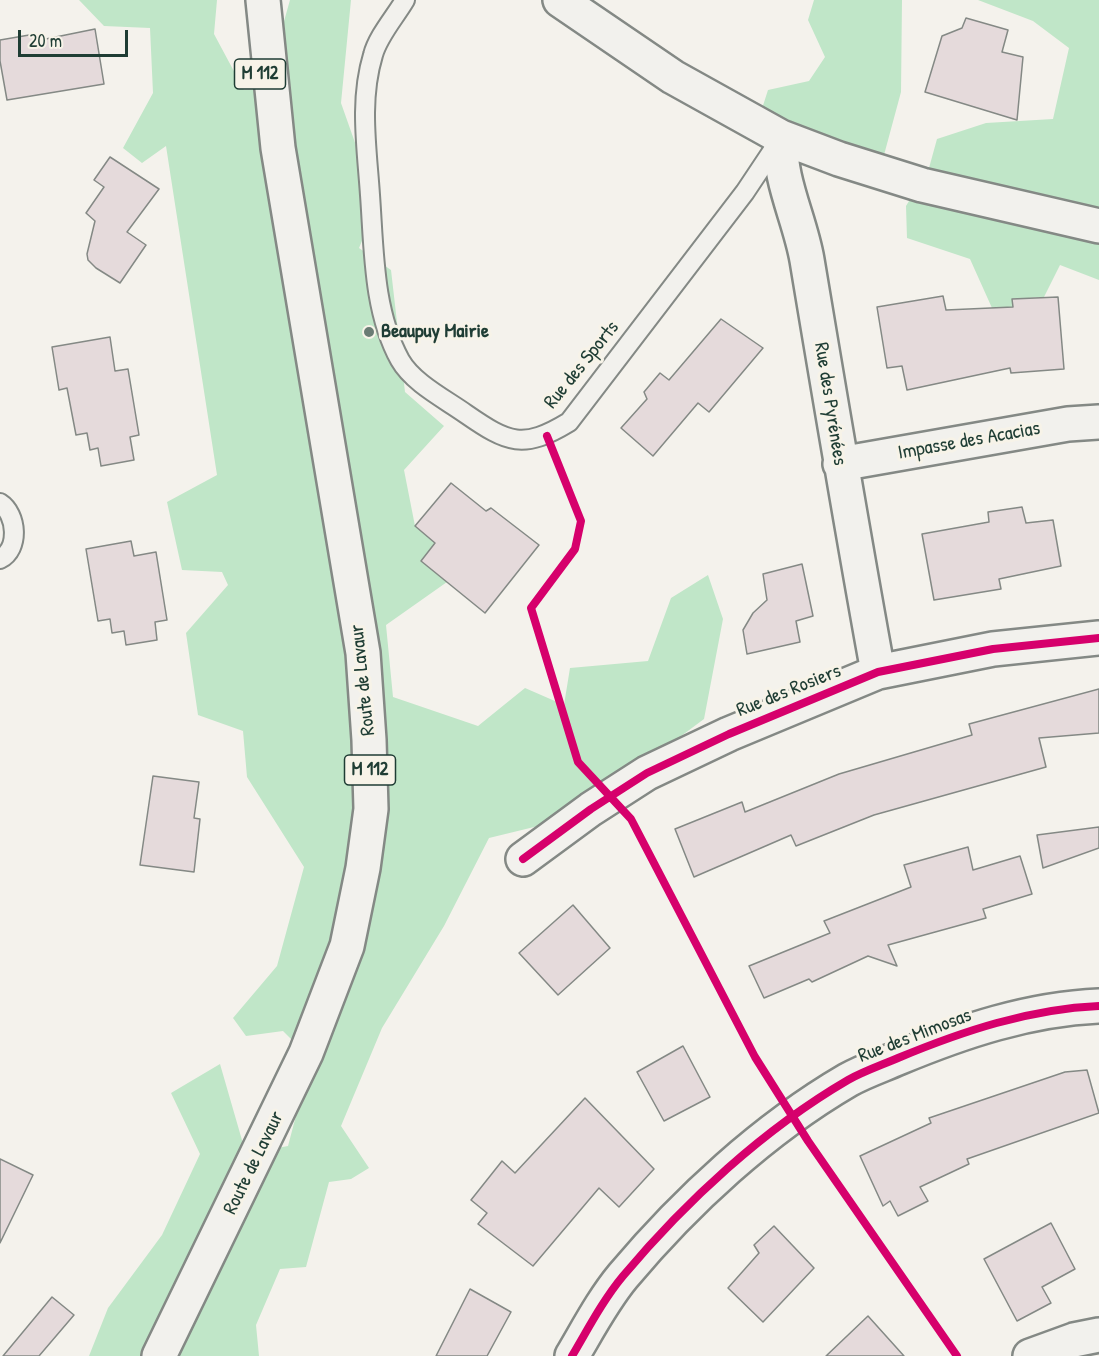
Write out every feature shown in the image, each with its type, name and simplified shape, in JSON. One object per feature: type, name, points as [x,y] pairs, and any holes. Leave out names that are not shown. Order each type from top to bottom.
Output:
[{"type":"street","name":"Route de Lavaur","points":[[241,0],[278,148]]},
{"type":"street","name":"Route de Lavaur","points":[[159,1356],[306,1053],[347,946],[363,868],[370,809],[369,740],[363,653],[278,148],[263,0]]},
{"type":"street","points":[[560,0],[673,77],[782,137],[839,159],[922,185],[1099,226]]},
{"type":"street","name":"Rue des Pyrénées","points":[[782,137],[780,158],[807,256],[840,464],[878,672]]},
{"type":"street","name":"Impasse des Acacias","points":[[840,464],[1068,424],[1099,422]]},
{"type":"street","name":"Rue des Rosiers","points":[[523,860],[591,809],[647,773],[729,734],[878,672],[993,648],[1099,638]]},
{"type":"street","name":"Rue des Mimosas","points":[[572,1356],[622,1277],[694,1202],[792,1116],[850,1078],[945,1039],[1019,1016],[1099,1006]]},
{"type":"street","points":[[1030,1356],[1074,1340],[1099,1335]]},
{"type":"lane","name":"Rue des Sports","points":[[405,0],[373,53],[364,106],[378,287],[387,327],[400,361],[420,381],[497,436],[518,441],[547,436],[569,422],[745,192],[782,137]]},
{"type":"lane","points":[[0,503],[8,509],[13,524],[13,542],[4,558],[0,560]]},
{"type":"green space","points":[[79,0],[217,0],[214,34],[244,90],[291,89],[279,39],[290,0],[351,0],[341,103],[377,205],[359,248],[391,270],[405,392],[444,426],[404,470],[415,526],[435,543],[421,561],[447,582],[386,625],[393,697],[478,726],[525,688],[564,705],[570,668],[648,661],[671,598],[708,575],[723,619],[704,719],[571,818],[489,838],[444,926],[382,1028],[341,1126],[369,1168],[351,1179],[329,1182],[306,1267],[280,1269],[256,1325],[259,1356],[89,1356],[108,1308],[162,1235],[200,1154],[171,1093],[220,1064],[246,1154],[288,1146],[311,1059],[283,1031],[246,1036],[233,1018],[277,966],[304,867],[247,777],[243,731],[198,715],[186,633],[228,585],[222,572],[182,570],[167,502],[217,475],[166,146],[142,163],[123,148],[153,93],[150,28],[104,26]]},
{"type":"green space","points":[[814,0],[902,0],[901,92],[884,155],[835,154],[759,118],[768,90],[809,81],[825,57],[808,20]]},
{"type":"green space","points":[[978,0],[1099,0],[1099,280],[1060,265],[1044,297],[1012,299],[1013,307],[992,308],[970,259],[907,238],[906,206],[929,168],[937,139],[986,123],[1053,119],[1069,48],[1033,21]]},
{"type":"building","points":[[966,18],[1008,30],[1002,52],[1023,57],[1017,120],[925,92],[942,36],[962,28]]},
{"type":"building","points":[[95,29],[104,84],[7,100],[0,61],[0,40],[35,34],[36,41]]},
{"type":"building","points":[[110,157],[159,189],[127,232],[146,245],[120,283],[96,268],[88,260],[87,254],[95,221],[86,213],[104,187],[94,180]]},
{"type":"building","points":[[943,296],[946,310],[1013,307],[1012,299],[1058,297],[1064,369],[1011,373],[1010,368],[907,390],[902,366],[887,368],[877,307]]},
{"type":"building","points":[[721,319],[763,348],[709,412],[698,403],[653,456],[621,428],[647,399],[644,392],[660,373],[669,380]]},
{"type":"building","points":[[110,337],[115,371],[128,369],[139,435],[130,437],[134,460],[101,466],[98,448],[90,450],[87,433],[76,435],[67,388],[59,390],[52,347]]},
{"type":"building","points":[[451,483],[486,511],[491,508],[539,545],[485,613],[421,561],[435,543],[415,526]]},
{"type":"building","points":[[1022,507],[1026,523],[1053,520],[1061,566],[999,579],[1001,589],[934,600],[922,534],[989,522],[988,512]]},
{"type":"building","points":[[131,541],[134,556],[156,552],[167,620],[155,622],[157,640],[126,645],[124,631],[112,633],[110,619],[98,621],[86,549]]},
{"type":"building","points":[[802,564],[813,616],[796,621],[800,642],[747,654],[743,630],[753,613],[767,600],[763,574]]},
{"type":"building","points":[[1099,689],[1099,733],[1039,738],[1046,767],[874,815],[796,846],[791,835],[694,877],[675,829],[742,802],[745,812],[839,774],[972,735],[969,724]]},
{"type":"building","points":[[153,776],[199,782],[194,818],[200,819],[194,872],[140,865]]},
{"type":"building","points":[[1099,827],[1099,848],[1043,868],[1037,835]]},
{"type":"building","points":[[968,847],[973,870],[1020,856],[1032,894],[983,909],[986,918],[888,945],[897,966],[868,956],[812,982],[809,979],[764,998],[749,966],[830,933],[824,921],[911,887],[904,865]]},
{"type":"building","points":[[573,905],[610,948],[558,995],[519,953]]},
{"type":"building","points":[[683,1046],[710,1097],[664,1121],[637,1072]]},
{"type":"building","points":[[1087,1070],[1099,1113],[967,1159],[969,1164],[920,1187],[928,1201],[898,1216],[890,1201],[883,1206],[860,1156],[931,1123],[929,1118],[1065,1072]]},
{"type":"building","points":[[585,1098],[654,1169],[619,1207],[599,1188],[533,1266],[478,1224],[487,1213],[471,1200],[502,1161],[515,1173]]},
{"type":"building","points":[[0,1159],[33,1175],[0,1243]]},
{"type":"building","points":[[1051,1223],[1075,1269],[1042,1287],[1051,1303],[1017,1321],[984,1259]]},
{"type":"building","points":[[774,1226],[814,1268],[763,1322],[728,1288],[759,1253],[754,1245]]},
{"type":"building","points":[[470,1289],[511,1312],[487,1356],[436,1356]]},
{"type":"building","points":[[52,1297],[74,1315],[39,1356],[3,1356]]},
{"type":"building","points":[[868,1316],[904,1356],[826,1356]]},
{"type":"cycle path","points":[[547,436],[581,521],[575,549],[531,608],[578,762],[631,819],[755,1057],[808,1141],[957,1356]]},
{"type":"cycle path","points":[[523,859],[591,809],[647,773],[729,734],[878,672],[993,649],[1099,638]]},
{"type":"cycle path","points":[[572,1356],[616,1285],[647,1248],[728,1168],[817,1099],[867,1071],[972,1030],[1047,1012],[1099,1006]]},
{"type":"place","name":"Beaupuy Mairie","points":[[369,332]]}]
